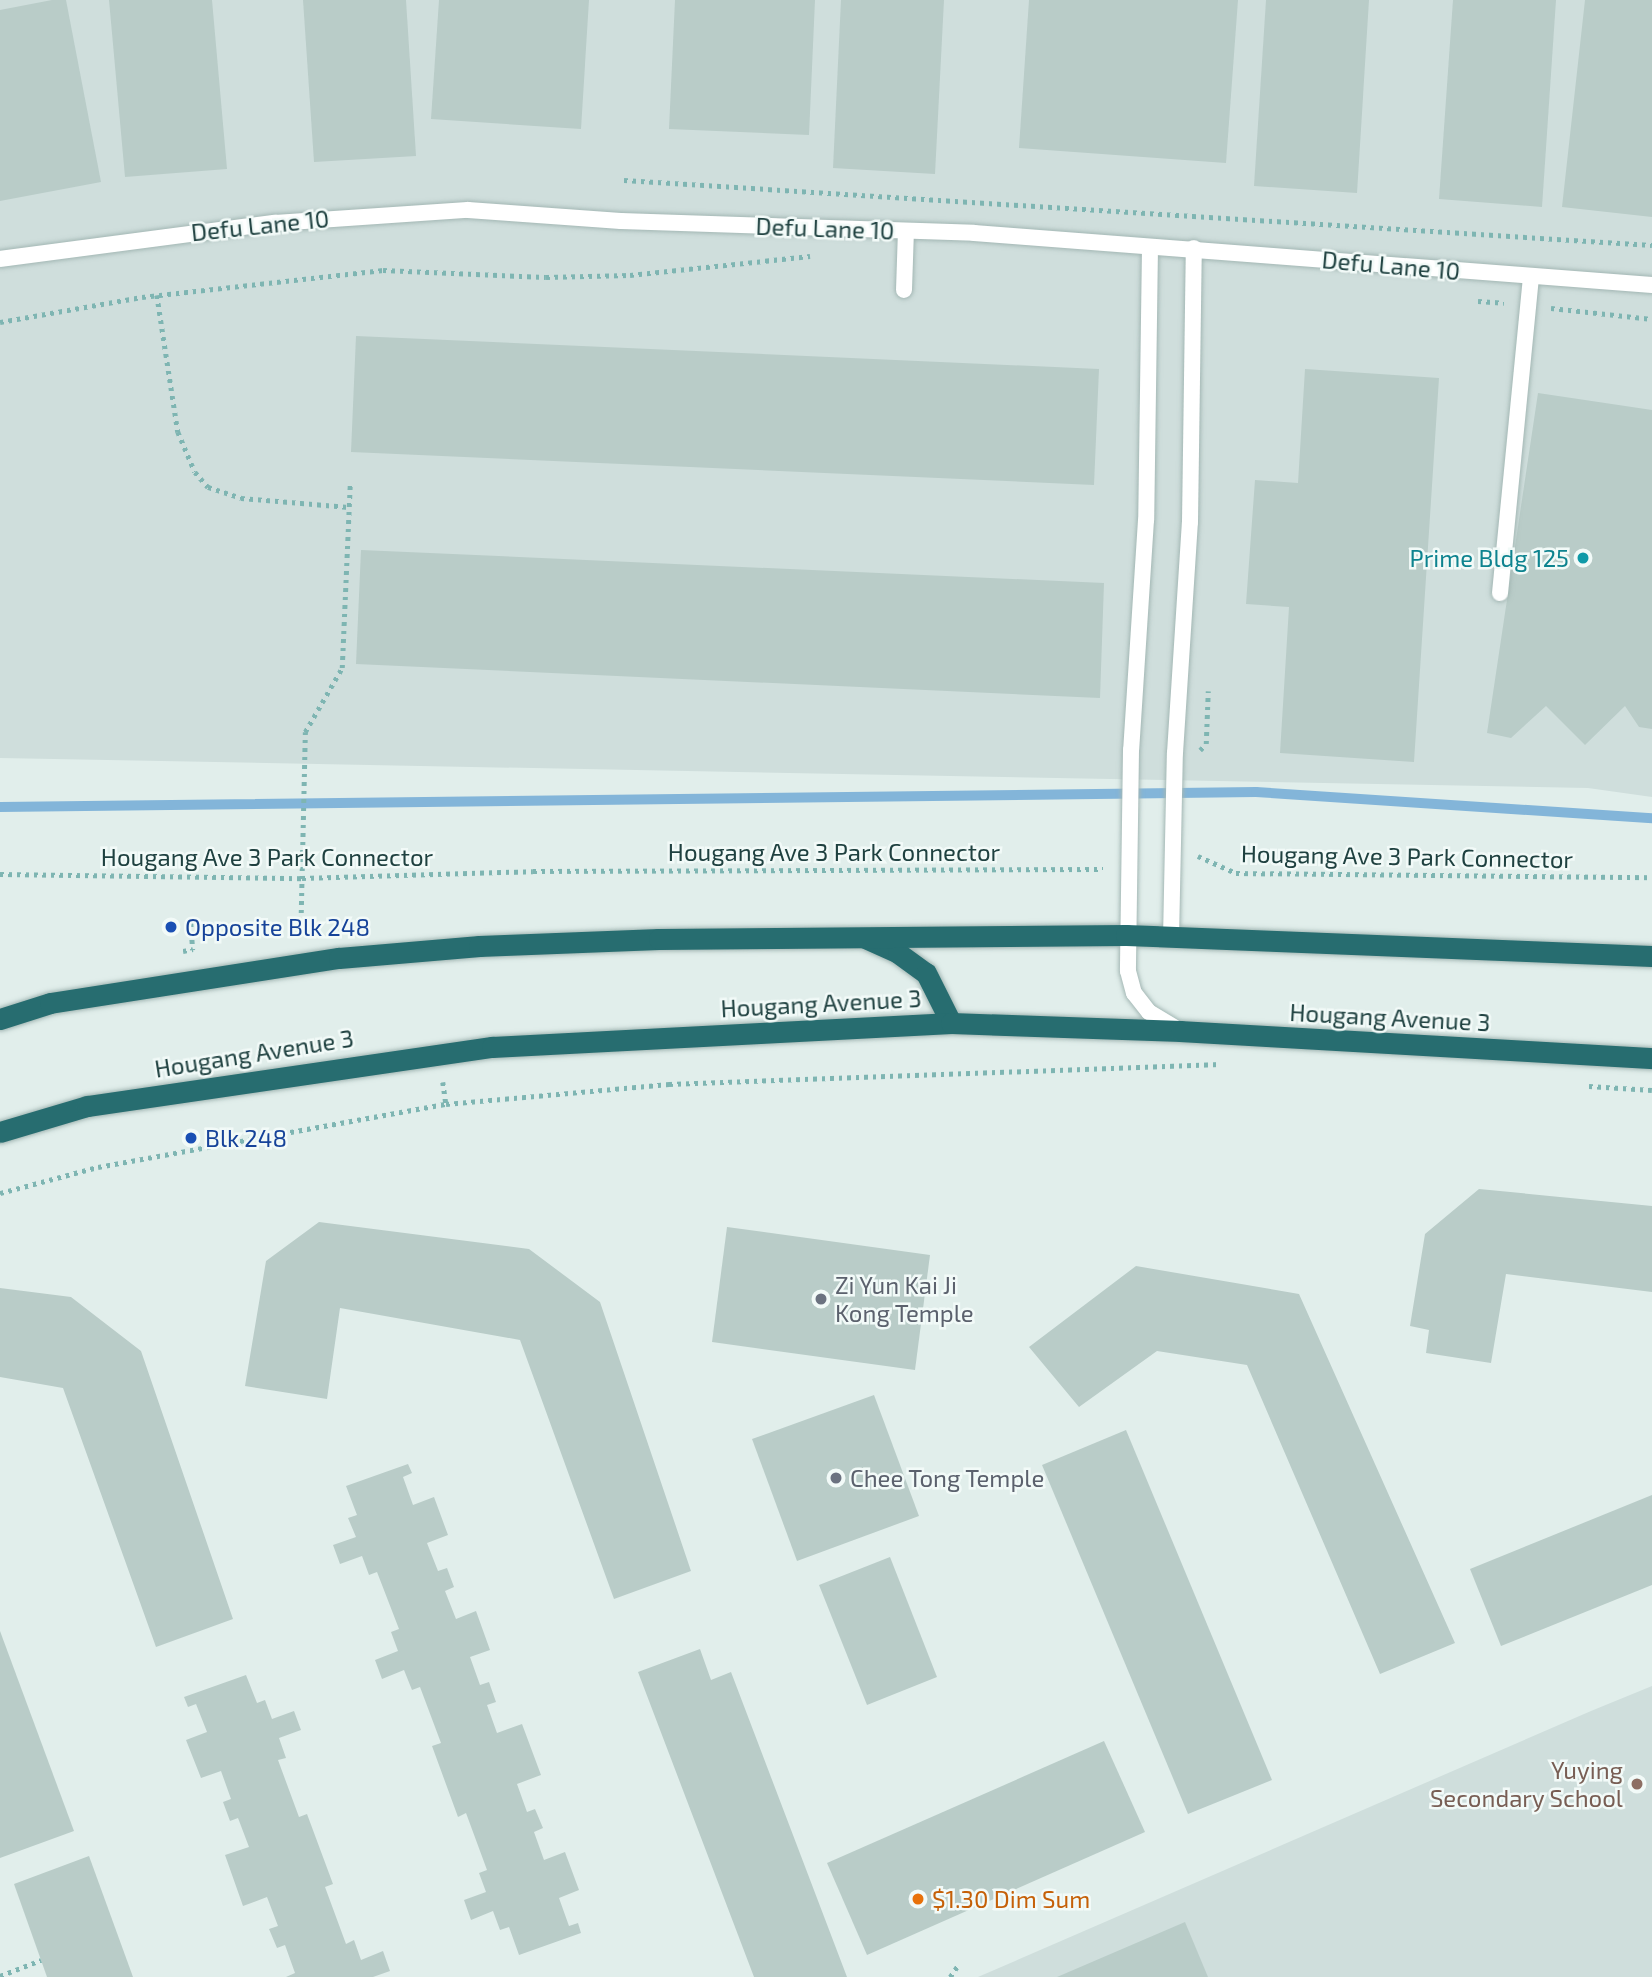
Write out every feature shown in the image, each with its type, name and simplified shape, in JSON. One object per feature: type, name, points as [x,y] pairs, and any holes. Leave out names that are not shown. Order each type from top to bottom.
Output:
[{"type":"highway","points":[[0,1019],[50,1003],[340,958],[478,946],[857,934],[1126,935],[1652,956]]},
{"type":"highway","points":[[857,934],[898,953],[926,974],[951,1023]]},
{"type":"highway","name":"Hougang Avenue 3","points":[[0,1132],[87,1106],[492,1046],[951,1023],[1181,1031],[1652,1058]]},
{"type":"lane","name":"Defu Lane 10","points":[[0,258],[275,223],[468,209],[621,221],[906,231],[1194,248],[1652,285]]},
{"type":"lane","points":[[904,290],[906,231]]},
{"type":"lane","points":[[1150,247],[1146,520],[1131,750],[1126,935],[1134,993],[1149,1012],[1181,1031]]},
{"type":"lane","points":[[1171,938],[1175,753],[1190,522],[1194,248]]},
{"type":"lane","points":[[1500,593],[1531,277]]},
{"type":"path","points":[[624,180],[1652,244]]},
{"type":"path","points":[[0,322],[157,295],[383,271],[546,277],[630,275],[824,256]]},
{"type":"path","points":[[157,295],[178,432],[195,472],[208,487],[241,498],[349,507]]},
{"type":"path","points":[[301,913],[305,732],[342,668],[350,485]]},
{"type":"path","name":"Hougang Ave 3 Park Connector","points":[[1173,845],[1236,873],[1652,877]]},
{"type":"path","name":"Hougang Ave 3 Park Connector","points":[[0,874],[302,878],[533,871],[1112,869],[1130,848]]},
{"type":"path","points":[[0,1193],[98,1167],[446,1104],[669,1084],[1225,1064]]},
{"type":"path","points":[[1583,1086],[1652,1090]]},
{"type":"path","points":[[0,1976],[41,1960]]},
{"type":"path","points":[[950,1977],[958,1965]]},
{"type":"shaded area","points":[[0,0],[1652,0],[1652,797],[1588,788],[0,758]]},
{"type":"shaded area","points":[[1652,1686],[1652,1977],[978,1977],[1591,1711]]},
{"type":"building","points":[[66,0],[101,182],[0,201],[0,10]]},
{"type":"building","points":[[109,0],[212,0],[227,169],[125,177]]},
{"type":"building","points":[[303,0],[406,0],[416,156],[314,162]]},
{"type":"building","points":[[439,0],[589,0],[581,129],[431,119]]},
{"type":"building","points":[[675,0],[815,0],[809,135],[669,129]]},
{"type":"building","points":[[841,0],[944,0],[935,174],[833,168]]},
{"type":"building","points":[[1029,0],[1238,0],[1226,163],[1019,148]]},
{"type":"building","points":[[1266,0],[1369,0],[1357,193],[1254,186]]},
{"type":"building","points":[[1453,0],[1556,0],[1542,207],[1439,199]]},
{"type":"building","points":[[1585,0],[1652,0],[1652,217],[1562,207]]},
{"type":"building","points":[[356,336],[1099,369],[1094,485],[351,452]]},
{"type":"building","points":[[1305,369],[1439,378],[1414,762],[1280,753],[1289,607],[1246,604],[1255,480],[1298,483]]},
{"type":"building","name":"Prime Bldg 125","points":[[1538,393],[1652,410],[1652,729],[1639,727],[1625,706],[1585,745],[1546,706],[1511,738],[1487,733]]},
{"type":"building","points":[[361,550],[1104,583],[1100,698],[356,664]]},
{"type":"building","points":[[1479,1189],[1652,1206],[1652,1292],[1506,1274],[1491,1363],[1426,1353],[1429,1330],[1410,1326],[1425,1234]]},
{"type":"building","points":[[319,1222],[529,1249],[600,1302],[691,1571],[614,1599],[520,1340],[340,1308],[327,1399],[245,1386],[266,1261]]},
{"type":"building","name":"Zi Yun Kai Ji Kong Temple","points":[[727,1227],[930,1255],[915,1370],[712,1342]]},
{"type":"building","points":[[1136,1266],[1299,1294],[1455,1643],[1380,1674],[1247,1365],[1157,1351],[1079,1407],[1029,1347]]},
{"type":"building","points":[[0,1288],[71,1297],[141,1351],[233,1619],[156,1647],[63,1388],[0,1377]]},
{"type":"building","name":"Chee Tong Temple","points":[[874,1395],[919,1516],[797,1561],[752,1439]]},
{"type":"building","points":[[1126,1430],[1272,1780],[1188,1814],[1042,1465]]},
{"type":"building","points":[[408,1464],[412,1473],[403,1477],[413,1505],[434,1497],[448,1535],[427,1543],[438,1571],[447,1568],[454,1587],[445,1591],[456,1619],[476,1611],[490,1650],[470,1657],[480,1685],[489,1682],[496,1702],[487,1705],[497,1733],[522,1724],[541,1775],[517,1784],[527,1812],[535,1809],[543,1828],[534,1832],[544,1860],[565,1852],[579,1890],[559,1898],[569,1926],[578,1923],[581,1933],[519,1955],[509,1927],[500,1930],[493,1911],[471,1920],[464,1900],[486,1892],[479,1873],[487,1870],[466,1813],[458,1817],[432,1746],[441,1743],[420,1687],[412,1690],[404,1670],[382,1679],[375,1660],[398,1651],[391,1632],[399,1629],[377,1572],[369,1575],[362,1556],[340,1564],[333,1545],[356,1537],[348,1518],[357,1515],[346,1486]]},
{"type":"building","points":[[1652,1495],[1652,1585],[1501,1646],[1470,1569]]},
{"type":"building","points":[[890,1557],[937,1677],[867,1705],[819,1585]]},
{"type":"building","points":[[0,1631],[74,1831],[0,1858]]},
{"type":"building","points":[[700,1649],[711,1680],[731,1672],[847,1977],[754,1977],[638,1672]]},
{"type":"building","points":[[246,1675],[257,1703],[265,1700],[272,1719],[294,1711],[301,1730],[279,1738],[286,1758],[278,1760],[299,1817],[307,1814],[333,1884],[325,1887],[346,1944],[354,1940],[361,1960],[383,1951],[390,1971],[373,1977],[286,1977],[295,1973],[285,1945],[277,1948],[269,1929],[278,1926],[267,1897],[243,1906],[225,1855],[249,1847],[238,1818],[230,1821],[223,1802],[231,1799],[221,1771],[201,1778],[186,1740],[207,1732],[196,1704],[188,1707],[184,1697]]},
{"type":"building","points":[[1104,1741],[1145,1832],[867,1955],[827,1863]]},
{"type":"building","points":[[89,1856],[133,1977],[47,1977],[14,1884]]},
{"type":"building","points":[[1185,1922],[1208,1977],[1057,1977]]},
{"type":"waterway","points":[[0,807],[1256,792],[1652,818]]},
{"type":"place","name":"Prime Bldg 125","points":[[1583,558]]},
{"type":"place","name":"Opposite Blk 248","points":[[171,927]]},
{"type":"place","name":"Blk 248","points":[[191,1138]]},
{"type":"place","name":"Zi Yun Kai Ji Kong Temple","points":[[821,1299]]},
{"type":"place","name":"Chee Tong Temple","points":[[836,1478]]},
{"type":"place","name":"Yuying Secondary School","points":[[1637,1784]]},
{"type":"place","name":"$1.30 Dim Sum","points":[[918,1899]]}]
